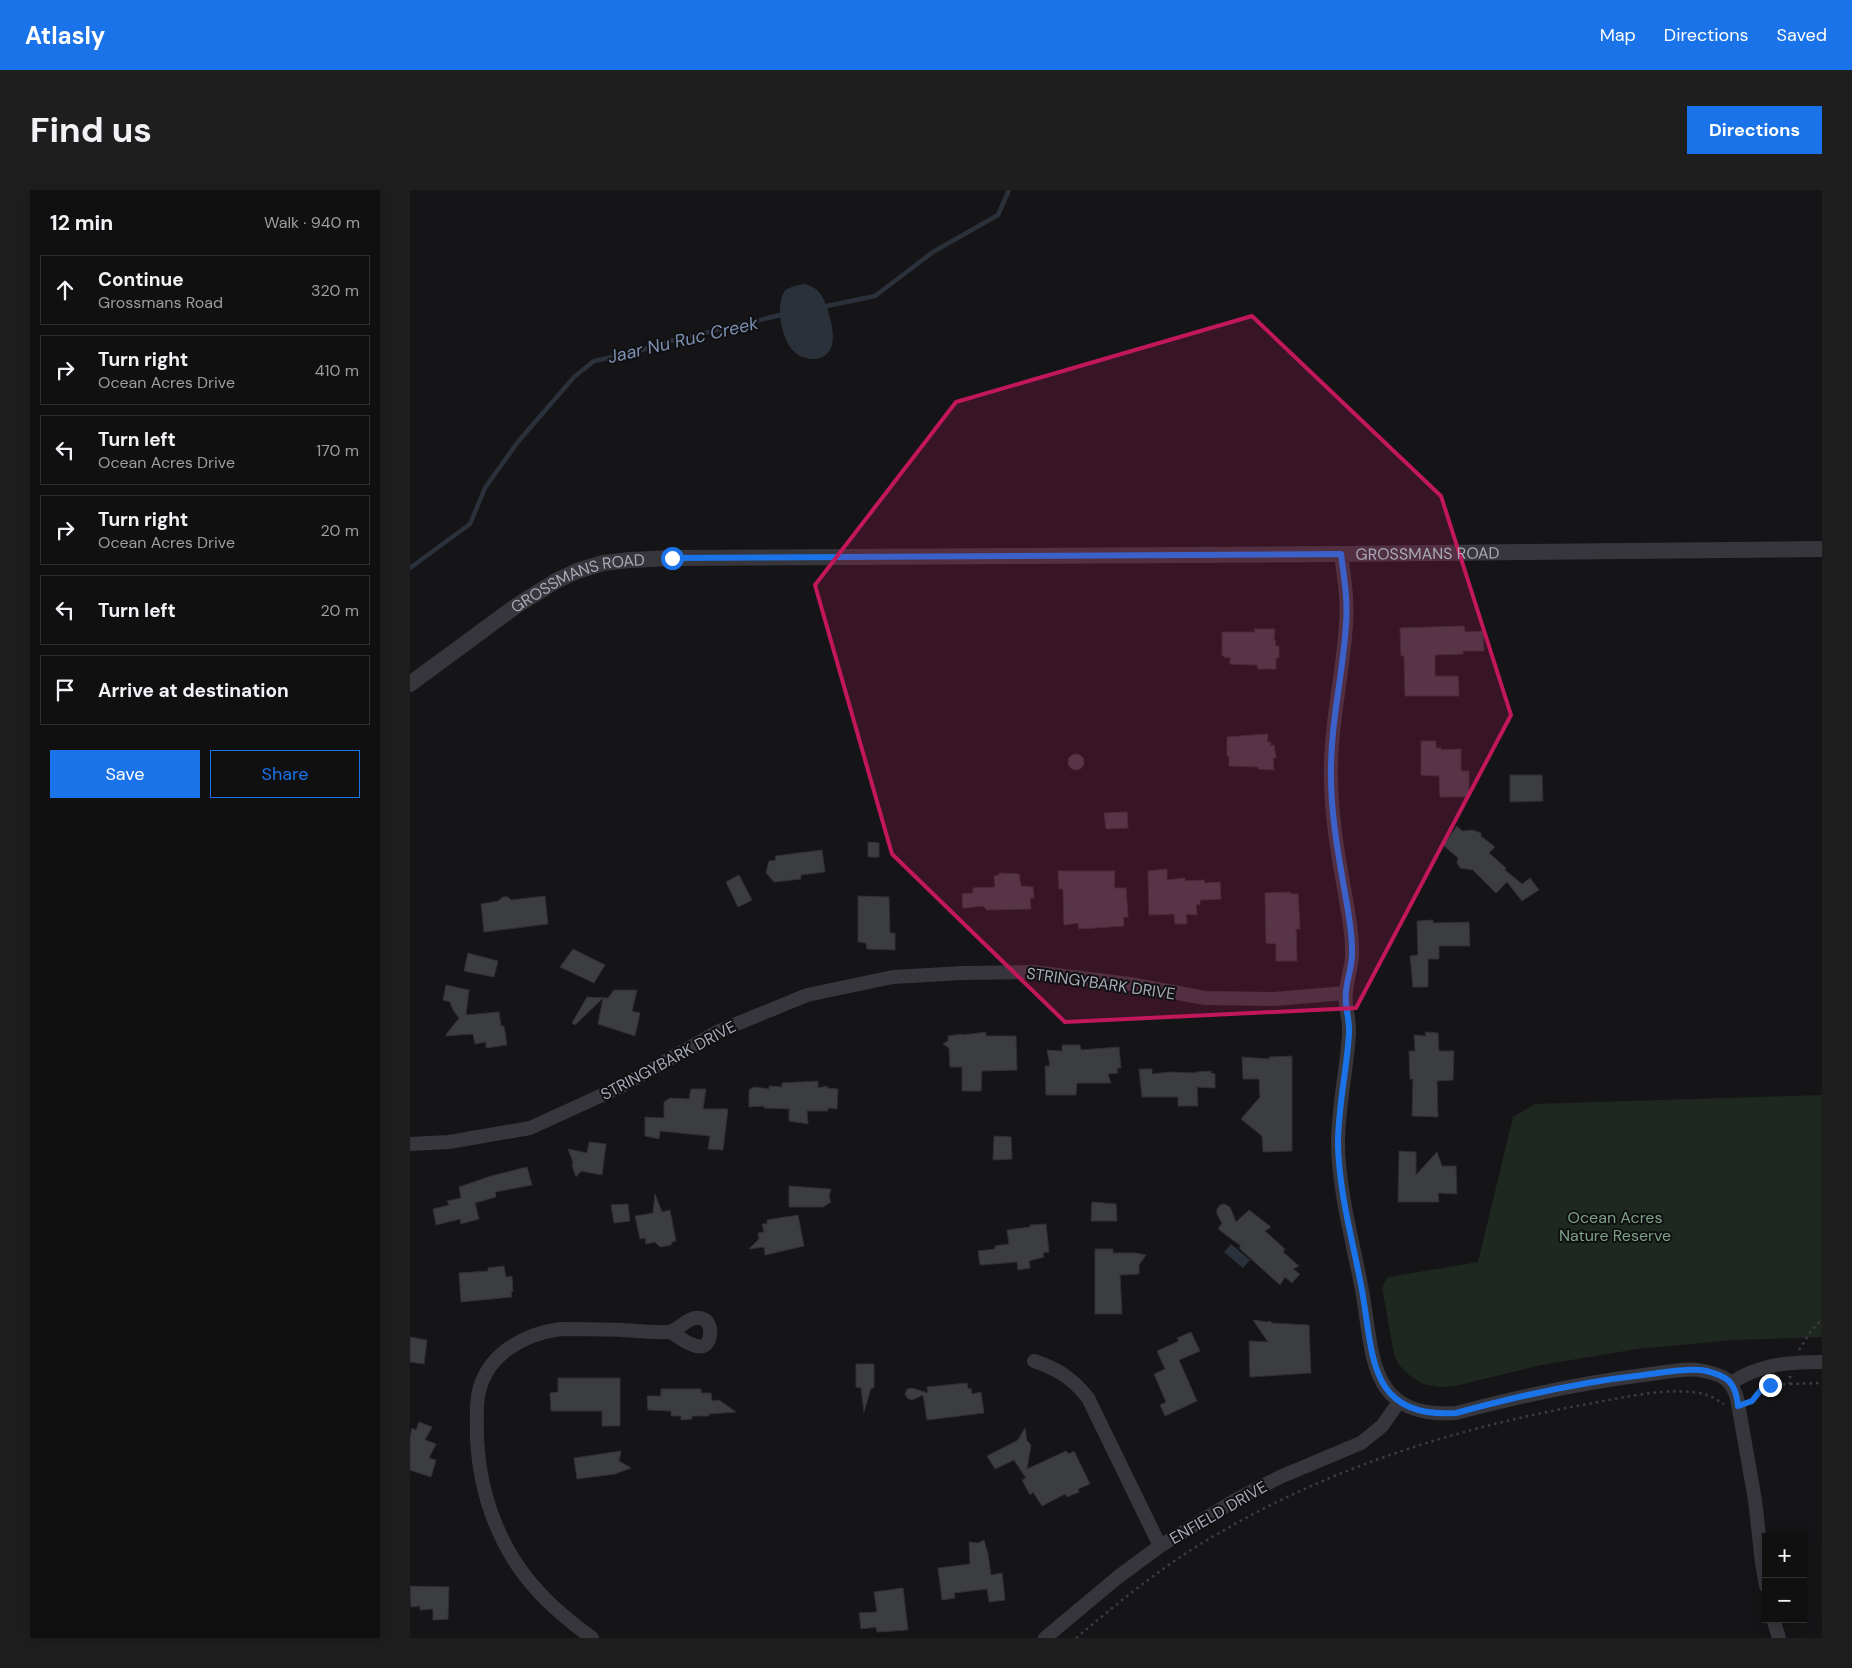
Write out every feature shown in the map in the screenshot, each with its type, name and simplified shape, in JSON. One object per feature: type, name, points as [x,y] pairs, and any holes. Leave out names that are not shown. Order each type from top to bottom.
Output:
[{"type":"street","name":"GROSSMANS ROAD","points":[[410,684],[536,592],[577,571],[603,563],[630,560],[672,558],[1822,549]]},
{"type":"street","points":[[1341,554],[1346,590],[1346,622],[1334,720],[1330,778],[1340,865],[1351,930],[1352,967],[1345,993],[1349,1032],[1339,1107],[1339,1171],[1362,1286],[1371,1356],[1383,1384],[1391,1396],[1399,1402],[1420,1411],[1443,1414],[1456,1413],[1556,1389],[1612,1379],[1686,1370],[1702,1370],[1725,1378],[1731,1383],[1738,1406],[1755,1500],[1765,1578]]},
{"type":"street","name":"STRINGYBARK DRIVE","points":[[410,1144],[448,1142],[530,1128],[622,1086],[713,1033],[808,995],[894,977],[1033,972],[1130,984],[1205,998],[1274,999],[1345,993]]},
{"type":"street","points":[[592,1638],[570,1622],[531,1584],[514,1560],[501,1535],[489,1508],[481,1477],[476,1418],[478,1395],[485,1376],[502,1353],[515,1343],[546,1331],[560,1329],[671,1332]]},
{"type":"street","points":[[1034,1361],[1062,1372],[1088,1398],[1160,1546]]},
{"type":"street","points":[[1731,1383],[1754,1370],[1771,1365],[1822,1362]]},
{"type":"street","name":"ENFIELD DRIVE","points":[[1045,1638],[1118,1577],[1160,1546],[1239,1498],[1280,1477],[1361,1443],[1382,1426],[1399,1402]]},
{"type":"street","points":[[1774,1623],[1779,1638]]},
{"type":"path","points":[[1790,1384],[1790,1373],[1798,1352],[1822,1319]]},
{"type":"path","points":[[1076,1638],[1122,1600],[1181,1556],[1209,1538],[1278,1502],[1339,1474],[1394,1453],[1526,1415],[1626,1397],[1683,1391],[1708,1395],[1725,1404],[1738,1406],[1752,1401],[1764,1386],[1822,1383]]},
{"type":"highlighted area","points":[[1252,316],[1441,496],[1511,715],[1356,1008],[1065,1022],[892,854],[815,585],[956,402]]},
{"type":"green space","name":"Ocean Acres Nature Reserve","points":[[1822,1095],[1822,1337],[1734,1340],[1637,1349],[1541,1365],[1455,1386],[1439,1387],[1423,1384],[1410,1376],[1399,1365],[1394,1355],[1382,1287],[1388,1277],[1478,1262],[1513,1117],[1535,1104]]},
{"type":"shaded area","points":[[804,284],[820,293],[832,325],[833,340],[831,347],[823,357],[815,359],[801,356],[792,350],[785,337],[781,322],[781,298],[785,290]]},
{"type":"shaded area","points":[[1231,1244],[1250,1260],[1243,1268],[1224,1252]]},
{"type":"building","points":[[1464,626],[1465,632],[1483,631],[1484,651],[1463,651],[1463,654],[1435,655],[1435,676],[1458,676],[1459,696],[1405,696],[1404,656],[1401,656],[1400,628]]},
{"type":"building","points":[[1254,629],[1275,629],[1275,646],[1279,646],[1279,658],[1276,658],[1276,669],[1258,669],[1257,665],[1230,664],[1230,657],[1225,658],[1225,656],[1222,656],[1222,632],[1255,632]]},
{"type":"building","points":[[1268,734],[1267,742],[1271,742],[1270,746],[1274,745],[1276,758],[1273,758],[1274,770],[1258,769],[1258,767],[1229,766],[1227,737]]},
{"type":"building","points":[[1421,741],[1436,741],[1436,748],[1441,748],[1441,750],[1461,749],[1461,771],[1469,771],[1469,797],[1440,797],[1439,776],[1421,775]]},
{"type":"building","points":[[1073,754],[1079,754],[1084,759],[1082,768],[1073,770],[1068,765],[1068,759]]},
{"type":"building","points":[[1510,775],[1542,775],[1543,801],[1510,802]]},
{"type":"building","points":[[1127,812],[1128,828],[1106,829],[1104,813]]},
{"type":"building","points":[[1457,826],[1462,831],[1473,830],[1481,833],[1481,836],[1495,847],[1489,853],[1506,868],[1505,870],[1522,884],[1530,878],[1539,890],[1522,901],[1507,882],[1496,893],[1473,870],[1460,868],[1457,863],[1458,858],[1443,845]]},
{"type":"building","points":[[868,842],[879,843],[879,857],[868,857]]},
{"type":"building","points":[[822,850],[825,872],[801,875],[801,879],[774,882],[766,873],[769,861],[776,860],[775,856]]},
{"type":"building","points":[[1167,869],[1167,880],[1185,878],[1185,881],[1204,880],[1205,883],[1220,882],[1221,899],[1200,900],[1200,905],[1196,904],[1197,915],[1186,914],[1187,924],[1175,924],[1174,914],[1149,915],[1148,871]]},
{"type":"building","points":[[1058,871],[1115,871],[1114,888],[1126,888],[1128,917],[1123,917],[1124,926],[1079,929],[1078,923],[1064,925],[1063,889],[1059,889]]},
{"type":"building","points":[[999,873],[1019,874],[1021,886],[1033,887],[1034,898],[1030,898],[1031,909],[987,910],[983,906],[963,908],[962,894],[973,893],[973,888],[995,887],[994,876],[999,875]]},
{"type":"building","points":[[739,875],[752,900],[738,907],[726,882]]},
{"type":"building","points":[[1290,892],[1290,894],[1298,894],[1300,929],[1296,929],[1297,961],[1276,961],[1276,944],[1266,943],[1265,893]]},
{"type":"building","points":[[545,896],[548,924],[484,932],[481,904],[498,901],[503,897],[508,897],[511,900]]},
{"type":"building","points":[[858,896],[889,897],[890,933],[895,933],[895,950],[867,949],[866,943],[858,942]]},
{"type":"building","points":[[1433,920],[1433,923],[1469,922],[1470,946],[1439,946],[1439,959],[1428,959],[1428,987],[1413,987],[1410,956],[1418,955],[1417,921]]},
{"type":"building","points":[[573,949],[605,965],[594,983],[560,967]]},
{"type":"building","points":[[468,953],[498,961],[494,977],[464,971]]},
{"type":"building","points":[[446,985],[469,990],[466,1015],[499,1012],[501,1026],[504,1026],[507,1045],[486,1048],[486,1042],[475,1044],[473,1034],[445,1036],[459,1018],[450,1002],[443,1000]]},
{"type":"building","points":[[614,990],[637,990],[632,1011],[640,1013],[635,1036],[598,1024],[603,998],[575,1025],[572,1023],[587,997],[608,998]]},
{"type":"building","points":[[986,1032],[986,1036],[1016,1036],[1017,1070],[982,1071],[981,1091],[962,1091],[962,1067],[950,1067],[949,1048],[943,1044],[948,1041],[948,1036]]},
{"type":"building","points":[[1425,1032],[1438,1033],[1439,1051],[1454,1051],[1453,1080],[1437,1081],[1438,1117],[1412,1116],[1413,1079],[1410,1079],[1409,1051],[1415,1051],[1414,1035],[1426,1036]]},
{"type":"building","points":[[1062,1045],[1080,1045],[1081,1050],[1119,1047],[1121,1068],[1117,1068],[1118,1073],[1108,1074],[1111,1083],[1077,1083],[1076,1095],[1046,1095],[1045,1066],[1050,1066],[1047,1050],[1062,1051]]},
{"type":"building","points":[[1292,1056],[1292,1151],[1263,1152],[1262,1136],[1241,1119],[1260,1097],[1259,1079],[1243,1079],[1242,1057],[1270,1059],[1269,1057]]},
{"type":"building","points":[[1139,1069],[1152,1069],[1152,1074],[1211,1071],[1211,1073],[1215,1074],[1215,1088],[1197,1087],[1198,1106],[1178,1106],[1178,1097],[1142,1097]]},
{"type":"building","points":[[818,1081],[818,1088],[827,1086],[827,1088],[838,1089],[837,1109],[828,1108],[828,1111],[807,1111],[808,1124],[789,1121],[789,1109],[764,1108],[764,1106],[749,1107],[749,1090],[754,1087],[769,1089],[769,1086],[782,1087],[782,1083]]},
{"type":"building","points":[[691,1089],[706,1089],[703,1109],[728,1109],[723,1150],[708,1149],[710,1136],[660,1131],[659,1139],[645,1136],[645,1117],[664,1118],[664,1102],[670,1098],[689,1099]]},
{"type":"building","points":[[994,1136],[1011,1137],[1012,1159],[993,1160]]},
{"type":"building","points":[[589,1142],[606,1144],[602,1175],[581,1171],[576,1177],[568,1149],[587,1153]]},
{"type":"building","points":[[1399,1151],[1416,1152],[1416,1175],[1437,1152],[1442,1166],[1456,1166],[1457,1194],[1438,1193],[1439,1202],[1398,1202]]},
{"type":"building","points":[[527,1167],[532,1185],[495,1192],[496,1197],[475,1203],[479,1219],[461,1224],[460,1219],[436,1225],[433,1209],[449,1205],[447,1201],[461,1198],[459,1187],[491,1176]]},
{"type":"building","points":[[789,1186],[831,1189],[829,1197],[831,1202],[823,1207],[789,1207]]},
{"type":"building","points":[[655,1194],[662,1212],[670,1210],[676,1241],[672,1242],[671,1245],[660,1247],[655,1242],[646,1244],[645,1238],[640,1239],[635,1216],[653,1213]]},
{"type":"building","points":[[1092,1202],[1116,1204],[1117,1221],[1091,1221]]},
{"type":"building","points":[[628,1204],[630,1221],[614,1223],[611,1205]]},
{"type":"building","points":[[1224,1204],[1230,1207],[1236,1222],[1249,1210],[1271,1227],[1265,1231],[1285,1249],[1283,1252],[1299,1266],[1293,1269],[1300,1274],[1292,1283],[1285,1277],[1280,1285],[1239,1248],[1241,1246],[1218,1229],[1222,1223],[1217,1214],[1217,1209],[1220,1205]]},
{"type":"building","points":[[798,1215],[804,1246],[765,1255],[764,1247],[749,1249],[759,1239],[758,1233],[764,1232],[762,1224],[767,1224],[767,1220]]},
{"type":"building","points":[[1046,1224],[1049,1252],[1043,1253],[1044,1257],[1029,1261],[1030,1268],[1018,1270],[1017,1262],[980,1265],[978,1251],[995,1249],[995,1246],[1009,1244],[1007,1230]]},
{"type":"building","points":[[1095,1249],[1113,1249],[1113,1253],[1146,1255],[1139,1265],[1139,1274],[1120,1275],[1122,1314],[1095,1314]]},
{"type":"building","points":[[504,1266],[506,1277],[512,1276],[512,1297],[461,1302],[459,1273],[488,1271],[488,1268]]},
{"type":"building","points":[[1253,1320],[1309,1325],[1311,1373],[1250,1377],[1249,1341],[1268,1342]]},
{"type":"building","points":[[1191,1332],[1200,1351],[1179,1360],[1197,1401],[1165,1416],[1160,1405],[1166,1402],[1154,1374],[1165,1369],[1157,1351],[1179,1341],[1177,1338]]},
{"type":"building","points":[[410,1337],[427,1340],[424,1364],[410,1362]]},
{"type":"building","points":[[856,1364],[874,1364],[874,1388],[871,1388],[864,1412],[861,1388],[856,1387]]},
{"type":"building","points":[[558,1378],[620,1378],[620,1426],[602,1426],[602,1411],[551,1411],[550,1393],[558,1392]]},
{"type":"building","points":[[967,1383],[968,1389],[971,1388],[972,1394],[981,1392],[984,1413],[927,1420],[923,1395],[912,1400],[907,1398],[905,1394],[907,1389],[912,1388],[928,1393],[927,1387]]},
{"type":"building","points":[[661,1389],[701,1389],[701,1393],[711,1393],[712,1401],[719,1400],[736,1412],[709,1414],[709,1416],[692,1416],[692,1419],[681,1420],[681,1416],[671,1416],[671,1411],[648,1410],[647,1396],[661,1396]]},
{"type":"building","points":[[419,1422],[432,1427],[425,1440],[436,1444],[429,1458],[436,1460],[431,1477],[410,1470],[410,1437],[412,1428],[416,1430]]},
{"type":"building","points":[[1025,1428],[1027,1441],[1031,1445],[1027,1469],[1066,1451],[1069,1454],[1074,1451],[1090,1484],[1078,1489],[1079,1492],[1067,1497],[1065,1494],[1042,1506],[1033,1492],[1030,1495],[1022,1480],[1026,1478],[1014,1460],[995,1469],[987,1456],[1018,1440]]},
{"type":"building","points":[[621,1451],[619,1461],[631,1468],[615,1474],[577,1479],[574,1458]]},
{"type":"building","points":[[984,1540],[991,1575],[1002,1573],[1005,1600],[989,1602],[987,1589],[954,1593],[955,1598],[942,1600],[938,1568],[970,1564],[969,1542],[978,1543]]},
{"type":"building","points":[[410,1586],[449,1587],[448,1619],[433,1620],[433,1609],[420,1610],[420,1606],[411,1607]]},
{"type":"building","points":[[903,1588],[908,1630],[877,1632],[876,1627],[861,1629],[859,1613],[877,1612],[874,1592]]},
{"type":"waterway","name":"Jaar Nu Ruc Creek","points":[[822,307],[875,296],[933,252],[998,215],[1009,190]]},
{"type":"waterway","name":"Jaar Nu Ruc Creek","points":[[410,568],[470,524],[485,488],[517,443],[574,377],[594,361],[785,314]]},
{"type":"route","points":[[672,558],[1341,554],[1346,590],[1346,622],[1334,720],[1330,778],[1340,865],[1351,930],[1352,967],[1345,993],[1349,1032],[1338,1123],[1339,1171],[1342,1194],[1362,1286],[1371,1356],[1383,1384],[1391,1396],[1408,1407],[1420,1411],[1443,1414],[1456,1413],[1556,1389],[1612,1379],[1686,1370],[1702,1370],[1725,1378],[1734,1389],[1738,1406],[1752,1401],[1759,1390],[1764,1386],[1770,1385]]}]
